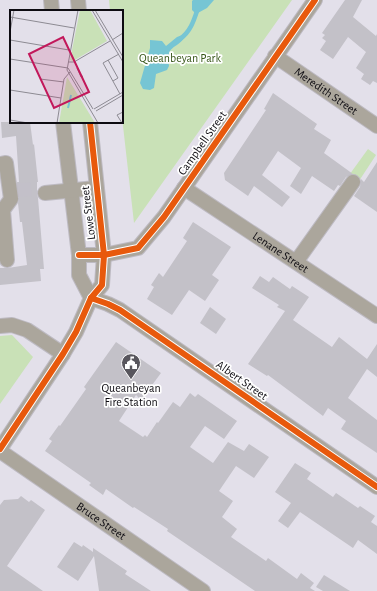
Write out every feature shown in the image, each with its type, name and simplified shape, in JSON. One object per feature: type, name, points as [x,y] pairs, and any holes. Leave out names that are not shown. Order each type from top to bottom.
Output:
[{"type":"street","points":[[50,0],[52,10]]},
{"type":"street","points":[[78,0],[79,10]]},
{"type":"street","name":"Campbell Street","points":[[79,255],[104,255],[138,248],[164,217],[315,0]]},
{"type":"street","name":"Meredith Street","points":[[276,56],[377,126]]},
{"type":"street","name":"Lowe Street","points":[[64,123],[79,255],[79,275],[91,298],[102,285],[104,255],[90,123]]},
{"type":"street","points":[[0,164],[6,163],[14,195],[3,210],[7,260]]},
{"type":"street","points":[[296,262],[353,182]]},
{"type":"street","points":[[40,193],[96,188]]},
{"type":"street","name":"Lenane Street","points":[[184,188],[377,316]]},
{"type":"street","points":[[0,450],[63,354],[76,332],[91,298]]},
{"type":"street","name":"Albert Street","points":[[91,298],[120,310],[377,487]]},
{"type":"street","points":[[0,326],[12,325],[27,330],[63,354]]},
{"type":"street","name":"Bruce Street","points":[[0,450],[203,591]]},
{"type":"green space","name":"Queanbeyan Park","points":[[109,0],[292,0],[134,223],[123,123],[123,10],[110,10]]},
{"type":"green space","points":[[368,149],[376,155],[357,184],[347,178]]},
{"type":"green space","points":[[12,335],[33,357],[0,404],[0,336]]},
{"type":"water","points":[[193,0],[214,0],[207,8],[196,14],[192,10]]},
{"type":"water","points":[[185,34],[186,36],[182,41],[170,51],[168,59],[169,66],[167,70],[156,74],[154,88],[150,90],[143,89],[140,83],[150,48],[150,40],[162,41],[166,46],[177,37]]},
{"type":"building","points":[[345,0],[362,0],[353,17],[376,36],[377,34],[377,83],[373,81],[370,85],[361,79],[364,74],[356,68],[366,52],[348,37],[333,59],[320,50],[326,41],[322,38],[325,35],[322,33]]},
{"type":"building","points":[[273,93],[317,124],[314,129],[331,140],[324,153],[353,174],[346,177],[340,186],[338,185],[334,191],[312,176],[301,194],[290,186],[301,168],[278,151],[262,175],[290,197],[282,207],[254,186],[248,196],[225,180],[224,173],[266,110],[264,109]]},
{"type":"building","points":[[1,122],[30,123],[38,182],[37,193],[44,269],[40,269],[41,281],[0,285],[0,268],[27,265],[22,222],[20,222],[18,203],[19,198],[17,182],[19,182],[16,136],[2,138]]},
{"type":"building","points":[[377,162],[377,212],[354,196],[360,187],[361,179],[364,182]]},
{"type":"building","points":[[193,222],[231,247],[212,275],[219,280],[205,301],[189,290],[172,315],[147,299],[154,287],[151,285],[159,273],[163,277],[187,241],[183,238]]},
{"type":"building","points":[[260,276],[269,282],[273,277],[290,289],[292,286],[309,297],[293,320],[332,347],[339,337],[367,359],[377,344],[377,377],[367,369],[348,398],[377,420],[377,453],[341,429],[346,421],[328,408],[323,416],[268,375],[267,376],[248,364],[285,311],[277,307],[279,305],[252,288]]},
{"type":"building","points":[[210,307],[226,319],[216,334],[200,323]]},
{"type":"building","points":[[116,342],[161,373],[141,400],[136,395],[119,421],[143,437],[145,435],[147,437],[173,402],[180,407],[190,393],[195,397],[198,394],[237,421],[224,439],[205,426],[190,447],[213,463],[228,442],[244,451],[249,444],[269,457],[254,478],[236,466],[219,491],[233,501],[222,517],[237,529],[231,537],[266,561],[268,558],[297,579],[301,573],[314,583],[310,588],[315,591],[255,591],[167,531],[168,529],[134,507],[133,508],[106,489],[103,495],[89,485],[91,483],[45,451],[52,441],[49,439],[86,389],[84,387]]},
{"type":"building","points":[[295,463],[311,473],[307,479],[333,497],[336,493],[358,508],[360,506],[375,516],[371,522],[377,526],[377,554],[358,540],[353,548],[300,512],[288,528],[278,521],[291,503],[275,492]]},
{"type":"building","points":[[21,496],[29,502],[31,500],[45,510],[7,566],[43,591],[0,591],[0,505],[4,500],[18,499]]},
{"type":"building","points":[[74,542],[82,547],[83,545],[93,552],[93,548],[127,571],[125,574],[151,591],[99,591],[94,556],[78,581],[57,567]]},
{"type":"building","points":[[324,575],[350,591],[323,591],[316,587]]},
{"type":"waterway","points":[[180,39],[189,29],[198,8]]},
{"type":"tunnel","points":[[17,190],[37,189]]},
{"type":"cycle path","points":[[79,255],[104,255],[138,248],[164,217],[315,0]]},
{"type":"cycle path","points":[[0,449],[63,354],[76,332],[91,298],[102,285],[104,255],[90,123]]},
{"type":"cycle path","points":[[91,298],[120,310],[377,487]]},
{"type":"place","name":"Queanbeyan Fire Station","points":[[131,380]]}]
